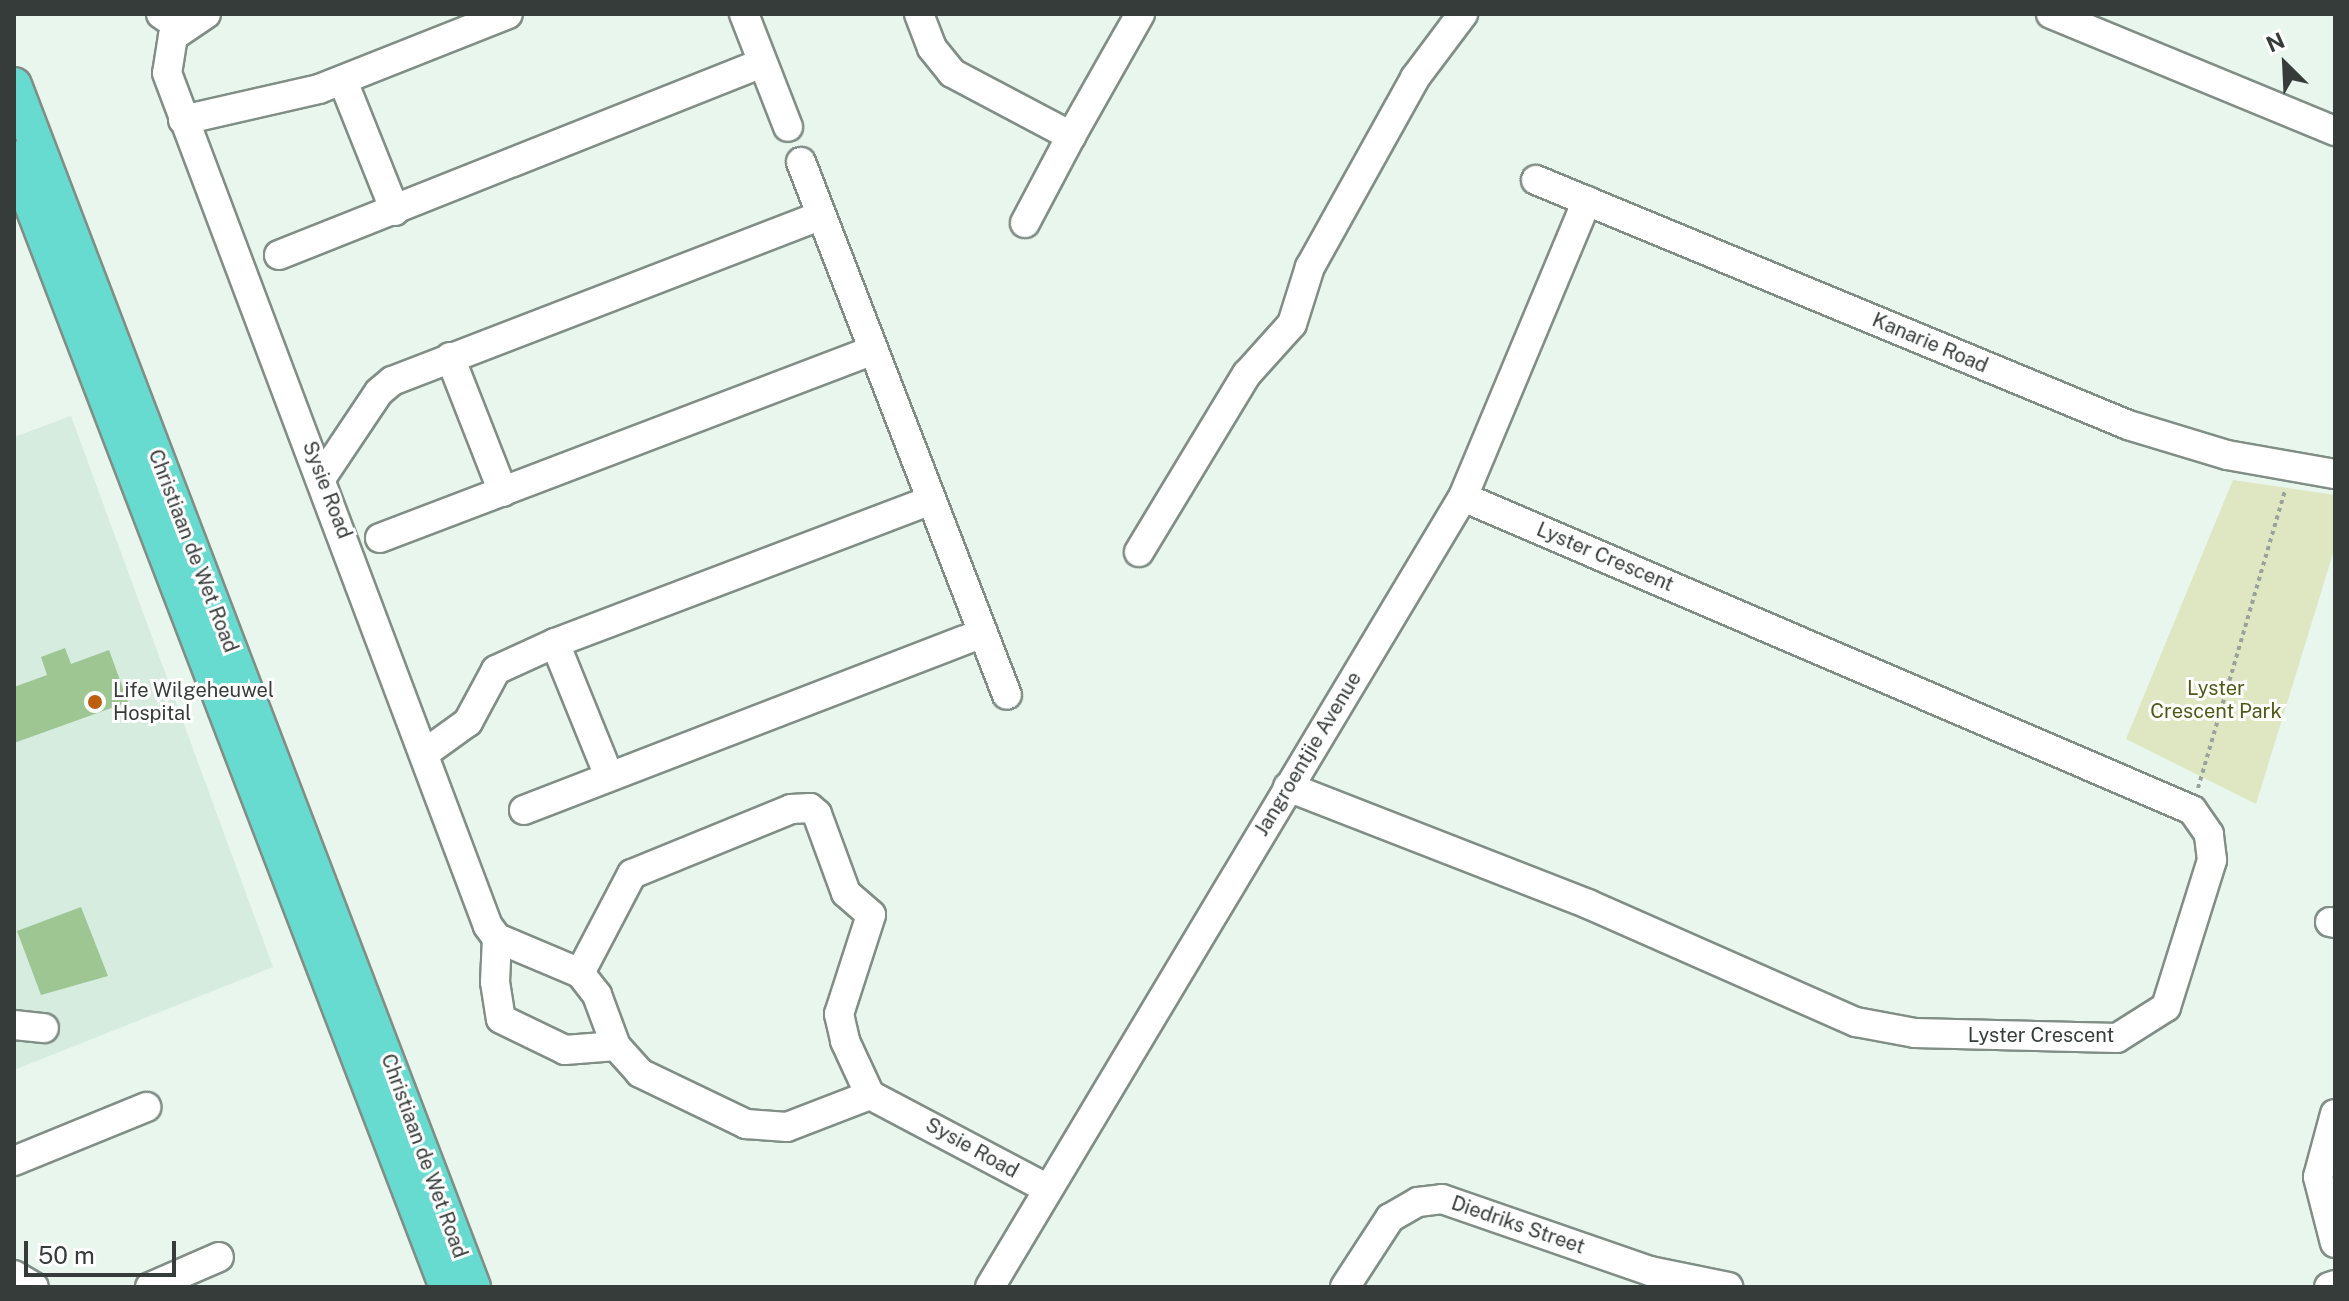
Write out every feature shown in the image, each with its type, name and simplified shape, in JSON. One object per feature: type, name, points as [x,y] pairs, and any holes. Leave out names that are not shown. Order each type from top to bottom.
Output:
[{"type":"main road","name":"Christiaan de Wet Road","points":[[14,85],[473,1287]]},
{"type":"main road","name":"Christiaan de Wet Road","points":[[14,158],[447,1287]]},
{"type":"street","points":[[183,120],[343,81],[508,14]]},
{"type":"street","points":[[744,14],[788,127]]},
{"type":"street","points":[[919,14],[932,48],[952,73],[1071,136]]},
{"type":"street","points":[[1025,223],[1140,14]]},
{"type":"street","points":[[1139,552],[1247,374],[1292,324],[1310,267],[1415,78],[1463,14]]},
{"type":"street","points":[[2051,14],[2335,131]]},
{"type":"street","name":"Sysie Road","points":[[183,19],[165,60],[183,120],[322,477],[480,911],[497,938]]},
{"type":"street","points":[[279,255],[762,63]]},
{"type":"street","points":[[343,81],[395,211]]},
{"type":"street","points":[[801,162],[871,351],[1007,695]]},
{"type":"street","name":"Kanarie Road","points":[[1536,180],[2128,425],[2186,445],[2291,468],[2335,474]]},
{"type":"street","name":"Jangroentjie Avenue","points":[[990,1287],[1463,497],[1587,201]]},
{"type":"street","points":[[322,477],[379,392],[406,374],[820,216]]},
{"type":"street","points":[[380,538],[871,351]]},
{"type":"street","points":[[450,357],[503,492]]},
{"type":"street","name":"Lyster Crescent","points":[[1288,787],[1588,904],[1856,1022],[1958,1035],[2117,1038],[2156,1017],[2175,991],[2212,860],[2209,834],[2192,810],[1463,497]]},
{"type":"street","points":[[425,753],[468,722],[496,670],[555,643],[931,500]]},
{"type":"street","points":[[524,810],[983,633]]},
{"type":"street","points":[[555,643],[609,776]]},
{"type":"street","points":[[580,973],[632,874],[791,809],[810,808],[817,814],[846,893],[871,915],[839,1014],[845,1041],[883,1100],[808,1121],[764,1129],[640,1073],[616,1046],[597,995],[580,973],[561,970],[540,952],[497,938],[495,982],[501,1019],[565,1050],[616,1046]]},
{"type":"street","points":[[14,1025],[44,1028]]},
{"type":"street","name":"Sysie Road","points":[[883,1100],[1048,1189]]},
{"type":"street","points":[[14,1161],[146,1107]]},
{"type":"street","points":[[2335,1114],[2318,1177],[2335,1243]]},
{"type":"street","name":"Diedriks Street","points":[[1345,1287],[1390,1218],[1418,1202],[1442,1199],[1650,1271],[1728,1287]]},
{"type":"street","points":[[150,1287],[219,1257]]},
{"type":"street","points":[[14,1275],[34,1287]]},
{"type":"street","points":[[2329,1287],[2335,1285]]},
{"type":"path","points":[[2192,810],[2291,468]]},
{"type":"shaded area","name":"Life Wilgeheuwel Hospital","points":[[71,416],[273,967],[14,1070],[14,437]]},
{"type":"green space","name":"Lyster Crescent Park","points":[[2233,480],[2335,495],[2335,547],[2256,804],[2126,739]]},
{"type":"building","points":[[65,648],[71,664],[109,650],[128,702],[14,743],[14,687],[47,675],[41,657]]},
{"type":"building","points":[[81,907],[108,976],[41,995],[17,931]]},
{"type":"place","name":"Life Wilgeheuwel Hospital","points":[[95,702]]}]
